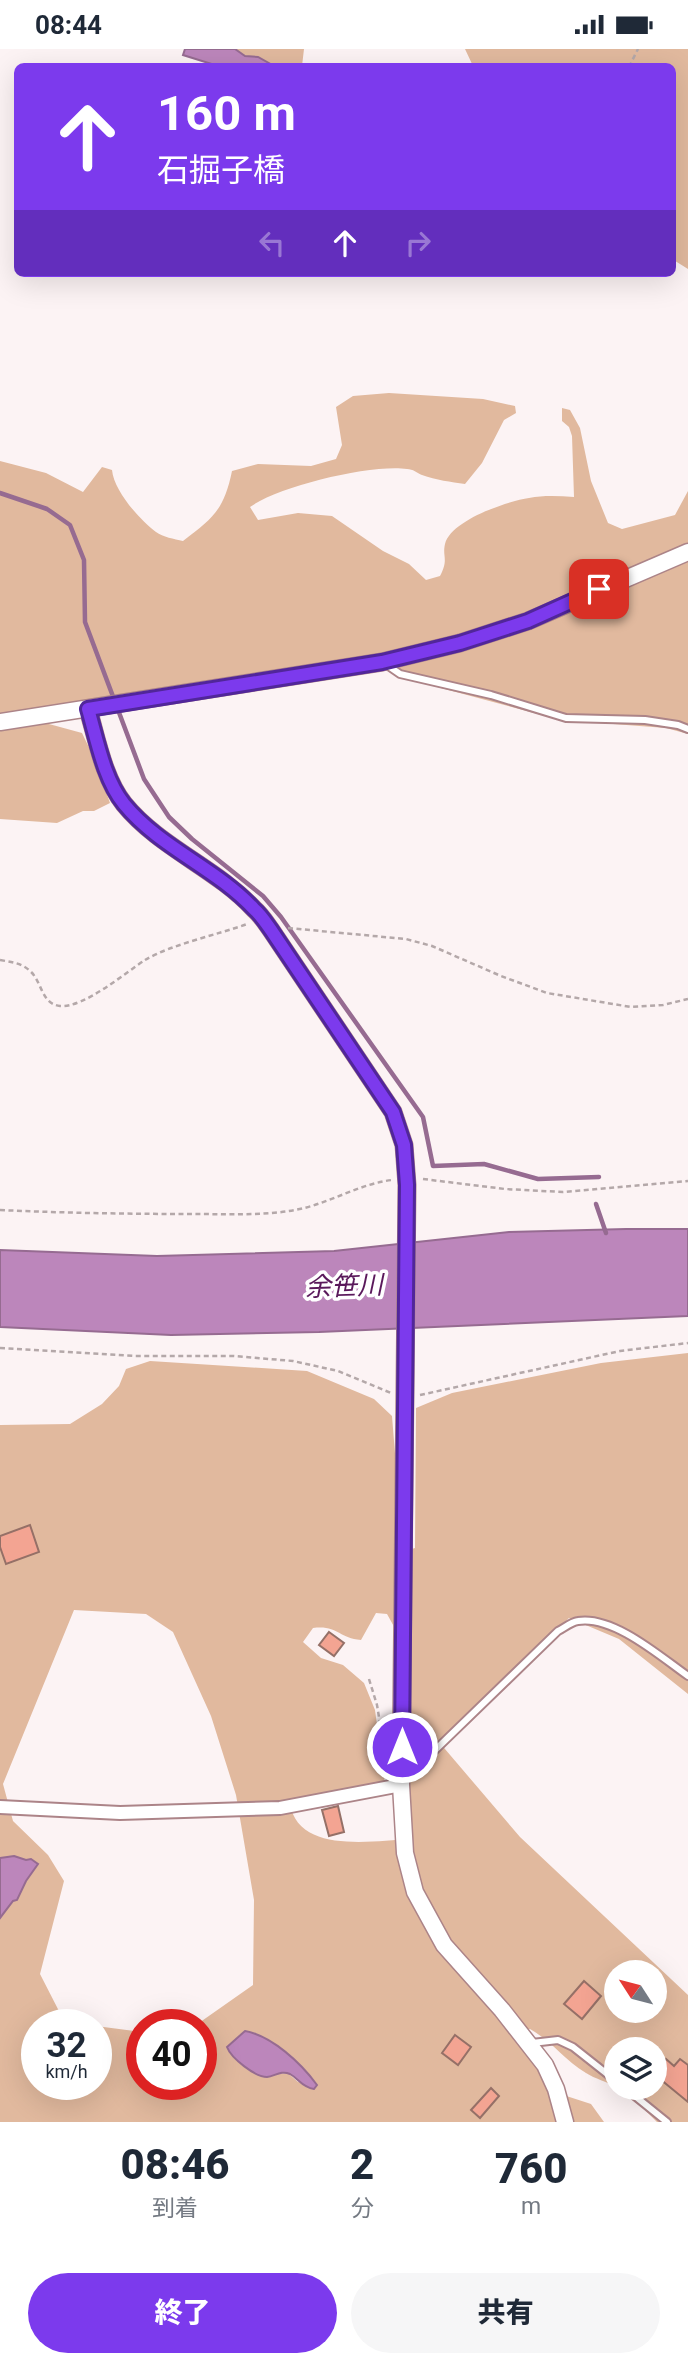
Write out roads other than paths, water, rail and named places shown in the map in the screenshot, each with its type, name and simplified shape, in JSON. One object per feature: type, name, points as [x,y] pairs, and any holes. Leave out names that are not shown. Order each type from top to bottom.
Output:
[{"type":"street","points":[[0,722],[382,662],[460,643],[528,621],[688,552]]},
{"type":"street","points":[[88,709],[106,769],[123,802],[148,830],[254,908],[393,1112],[404,1145],[407,1182],[401,1778],[405,1853],[415,1892],[444,1945],[530,2043],[545,2065],[556,2089],[565,2122]]},
{"type":"street","points":[[0,1807],[120,1813],[280,1808],[401,1778]]},
{"type":"lane","points":[[382,662],[400,674],[491,695],[566,718],[645,720],[688,729]]},
{"type":"lane","points":[[401,1778],[429,1756],[558,1631],[577,1621],[605,1623],[639,1642],[688,1676]]},
{"type":"lane","points":[[530,2043],[558,2039],[573,2047],[604,2072]]},
{"type":"lane","points":[[640,2100],[667,2122]]},
{"type":"water","points":[[185,49],[235,49],[245,56],[258,57],[269,63],[208,63],[183,55]]},
{"type":"water","name":"余笹川","points":[[688,1229],[688,1316],[319,1332],[171,1335],[0,1327],[0,1250],[157,1256],[334,1251],[509,1232]]},
{"type":"water","points":[[14,1856],[31,1859],[38,1864],[17,1900],[13,1901],[0,1918],[0,1858]]},
{"type":"water","points":[[245,2031],[265,2038],[285,2052],[317,2085],[314,2089],[290,2074],[262,2076],[238,2061],[227,2047]]},
{"type":"waterway","points":[[0,493],[47,509],[70,525],[84,560],[85,622],[144,779],[169,817],[263,896],[281,917],[423,1117],[433,1166],[484,1164],[538,1179],[599,1177]]},
{"type":"waterway","points":[[596,1204],[606,1233]]}]
